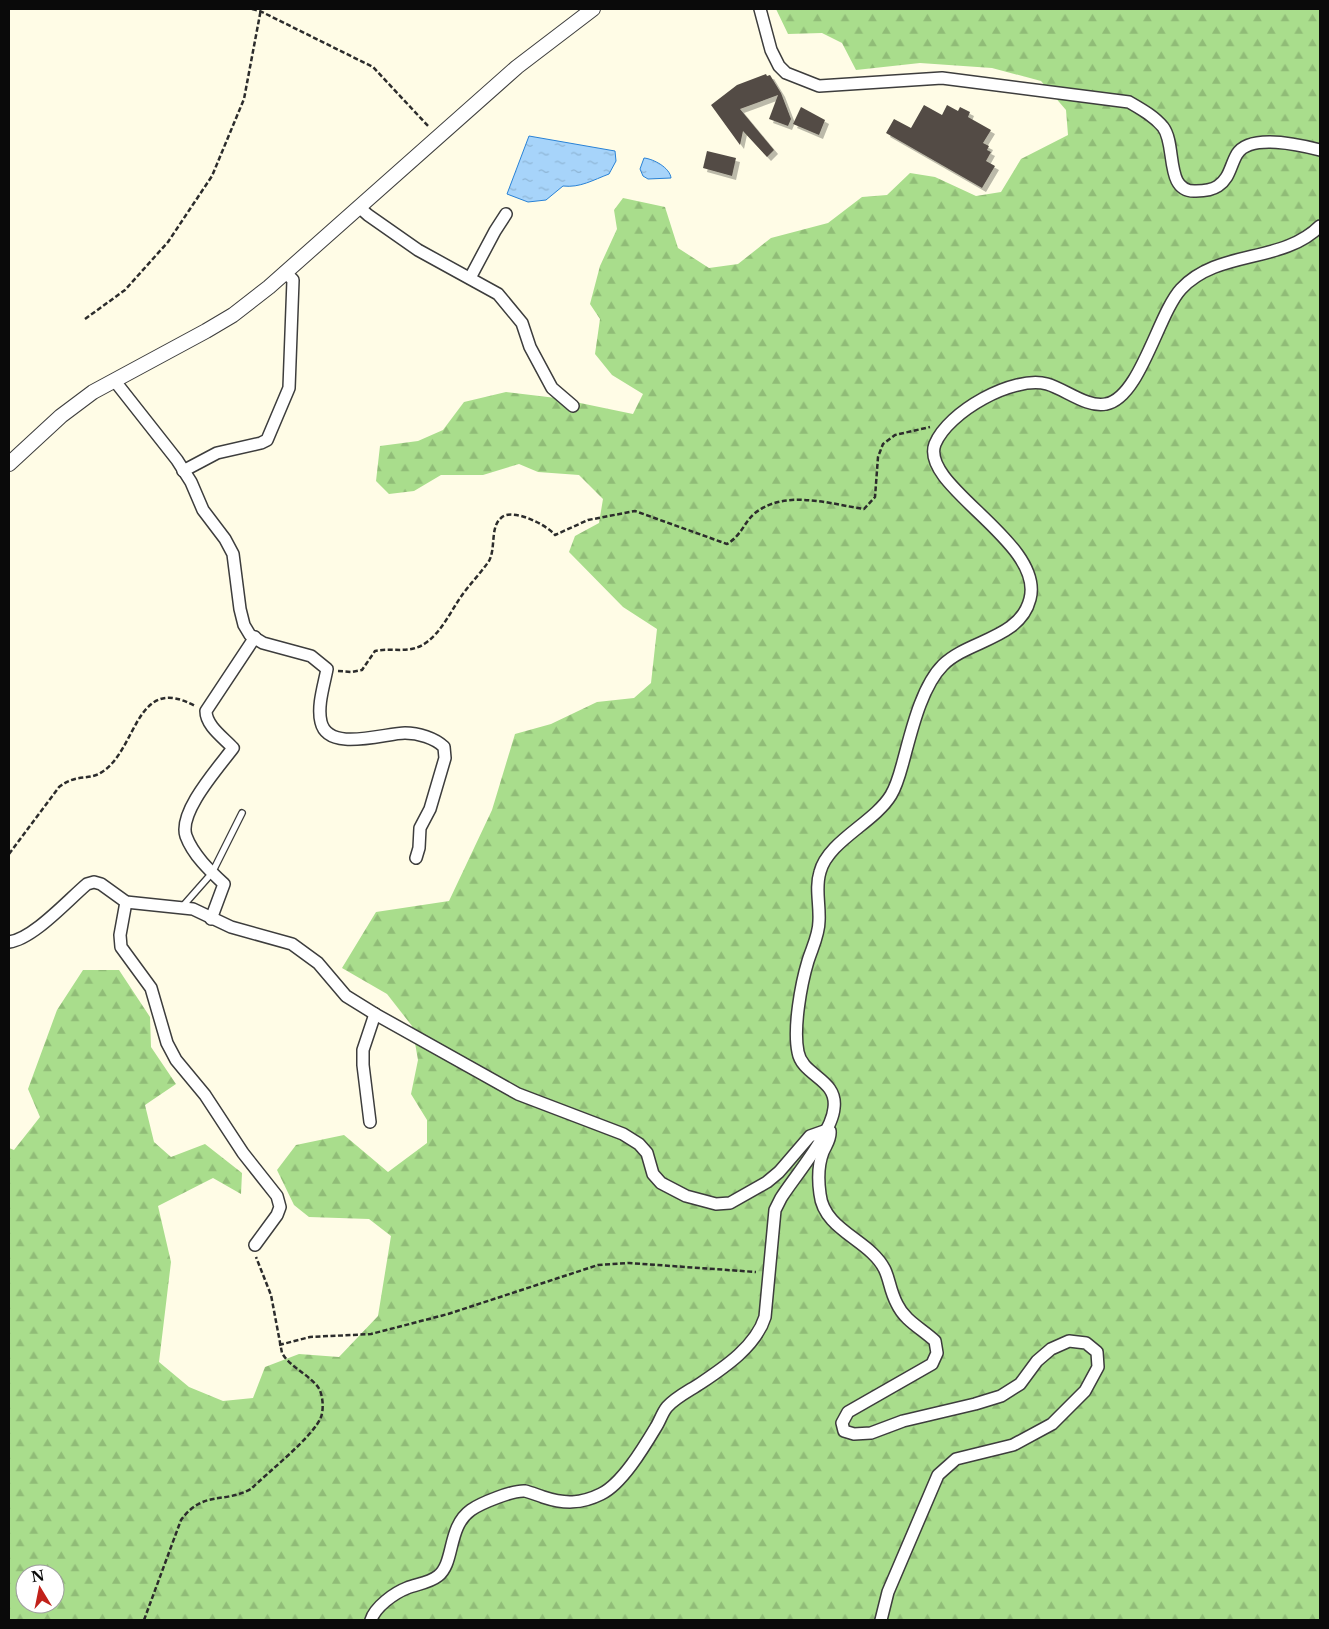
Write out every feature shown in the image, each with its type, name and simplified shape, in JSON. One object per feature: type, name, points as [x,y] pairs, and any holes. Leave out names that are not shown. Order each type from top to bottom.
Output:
[{"type":"street","points":[[9,464],[61,416],[93,392],[177,348],[233,315],[285,272],[517,67],[592,9]]},
{"type":"street","points":[[760,9],[771,50],[779,66],[786,74],[819,86],[942,78],[1129,102],[1146,111],[1164,128],[1170,146],[1174,174],[1179,186],[1188,192],[1204,191],[1217,187],[1230,174],[1238,153],[1250,144],[1264,142],[1320,150]]},
{"type":"street","points":[[359,207],[418,250],[498,294],[522,322],[530,348],[552,388],[573,406]]},
{"type":"street","points":[[470,278],[506,214]]},
{"type":"street","points":[[371,1620],[393,1596],[405,1589],[431,1581],[440,1575],[445,1566],[458,1524],[471,1510],[504,1496],[524,1491],[551,1500],[572,1503],[604,1493],[622,1476],[647,1442],[666,1409],[755,1339],[765,1317],[775,1210],[828,1128],[835,1107],[834,1095],[827,1084],[805,1065],[798,1055],[797,1041],[800,989],[820,922],[817,886],[820,868],[830,853],[875,814],[890,797],[896,785],[914,723],[935,675],[945,662],[1008,629],[1022,615],[1030,601],[1032,586],[1029,574],[1020,557],[944,475],[934,459],[935,445],[952,421],[991,395],[1014,385],[1032,382],[1049,385],[1092,403],[1105,405],[1117,400],[1127,390],[1141,367],[1167,309],[1182,287],[1204,272],[1236,260],[1288,248],[1308,238],[1320,226]]},
{"type":"street","points":[[184,471],[217,453],[267,440],[289,388],[293,280],[285,272]]},
{"type":"street","points":[[114,380],[184,471],[203,510],[226,539],[233,554],[240,609],[244,625],[254,637],[263,643],[311,656],[327,669],[320,720],[323,729],[331,736],[355,740],[407,733],[439,742],[444,747],[445,758],[430,809],[420,828],[416,858]]},
{"type":"street","points":[[211,918],[224,884],[192,849],[186,835],[185,823],[188,814],[210,777],[233,748],[212,726],[206,716],[206,711],[254,637]]},
{"type":"street","points":[[9,942],[16,941],[30,933],[86,884],[94,882],[101,884],[126,902],[192,909],[231,927],[292,944],[318,964],[346,996],[375,1014],[518,1094],[623,1134],[639,1144],[647,1153],[653,1174],[661,1182],[686,1196],[716,1204],[730,1203],[767,1182],[779,1172],[810,1136],[828,1128]]},
{"type":"street","points":[[126,902],[120,935],[121,947],[151,988],[167,1043],[176,1060],[205,1095],[243,1153],[277,1196],[280,1207],[277,1215],[255,1245]]},
{"type":"street","points":[[370,1122],[362,1065],[363,1050],[375,1014]]},
{"type":"street","points":[[828,1128],[830,1136],[823,1153],[818,1175],[820,1196],[828,1215],[840,1229],[871,1253],[882,1265],[888,1274],[896,1304],[907,1319],[935,1341],[937,1353],[932,1364],[848,1412],[842,1423],[844,1431],[854,1434],[871,1433],[903,1421],[1001,1396],[1020,1384],[1036,1361],[1050,1349],[1069,1341],[1086,1343],[1096,1352],[1098,1367],[1085,1390],[1052,1424],[1013,1445],[956,1459],[938,1475],[888,1592],[881,1620]]},
{"type":"lane","points":[[182,907],[212,873],[242,814]]},
{"type":"path","points":[[252,9],[260,10],[373,67],[438,137]]},
{"type":"path","points":[[85,319],[125,290],[162,249],[212,176],[244,99],[260,10]]},
{"type":"path","points":[[327,669],[352,672],[362,670],[375,651],[408,651],[426,643],[438,632],[464,592],[489,560],[494,548],[498,521],[502,516],[510,514],[536,521],[556,534],[588,520],[635,511],[727,544],[738,538],[754,514],[774,503],[798,499],[864,509],[875,497],[878,457],[883,444],[895,434],[952,421]]},
{"type":"path","points":[[9,854],[59,787],[69,780],[103,772],[114,762],[138,720],[154,701],[170,697],[184,699],[206,711]]},
{"type":"path","points":[[144,1620],[182,1520],[190,1508],[203,1501],[241,1494],[251,1488],[310,1433],[321,1417],[323,1404],[319,1389],[301,1370],[286,1360],[280,1345],[268,1282],[258,1266],[255,1245]]},
{"type":"path","points":[[280,1345],[310,1337],[372,1334],[448,1314],[598,1265],[629,1263],[768,1273]]},
{"type":"green space","points":[[776,9],[1320,9],[1320,1620],[9,1620],[9,1148],[14,1150],[40,1117],[28,1089],[57,1010],[83,970],[119,970],[150,1017],[151,1047],[176,1084],[145,1105],[154,1142],[171,1157],[205,1144],[242,1173],[241,1194],[213,1178],[158,1206],[171,1262],[159,1362],[189,1387],[223,1401],[253,1398],[265,1367],[299,1354],[339,1357],[378,1316],[391,1236],[369,1219],[309,1217],[294,1205],[277,1170],[296,1145],[344,1135],[388,1172],[427,1143],[427,1120],[411,1094],[418,1060],[412,1026],[387,994],[342,968],[376,912],[449,901],[492,810],[515,734],[551,724],[597,702],[634,698],[651,683],[657,629],[623,607],[569,552],[575,536],[599,523],[603,499],[579,475],[538,472],[519,464],[483,475],[441,475],[414,491],[389,494],[376,481],[380,446],[418,441],[443,430],[464,402],[506,392],[556,398],[633,414],[643,394],[612,375],[595,354],[600,319],[590,304],[600,266],[617,229],[614,210],[623,198],[665,207],[678,248],[709,268],[738,264],[771,238],[828,223],[862,197],[887,195],[910,173],[935,177],[976,196],[1001,192],[1021,159],[1068,135],[1066,110],[1041,81],[992,68],[920,63],[856,70],[842,43],[822,33],[788,34]]},
{"type":"water","points":[[529,136],[615,151],[616,161],[609,174],[581,185],[563,186],[546,200],[528,202],[507,194]]},
{"type":"water","points":[[644,158],[661,165],[668,171],[671,178],[648,179],[643,176],[640,169]]},
{"type":"building","points":[[766,74],[767,76],[770,75],[781,93],[791,119],[788,126],[769,119],[778,95],[740,109],[774,150],[767,157],[743,131],[740,145],[711,105],[737,85]]},
{"type":"building","points":[[924,105],[942,115],[947,105],[958,111],[960,107],[970,112],[968,117],[991,130],[983,143],[989,146],[987,150],[991,152],[986,161],[995,166],[982,188],[886,133],[894,119],[911,128]]},
{"type":"building","points":[[801,107],[825,120],[819,135],[793,124]]},
{"type":"building","points":[[707,151],[736,158],[732,176],[703,168]]}]
